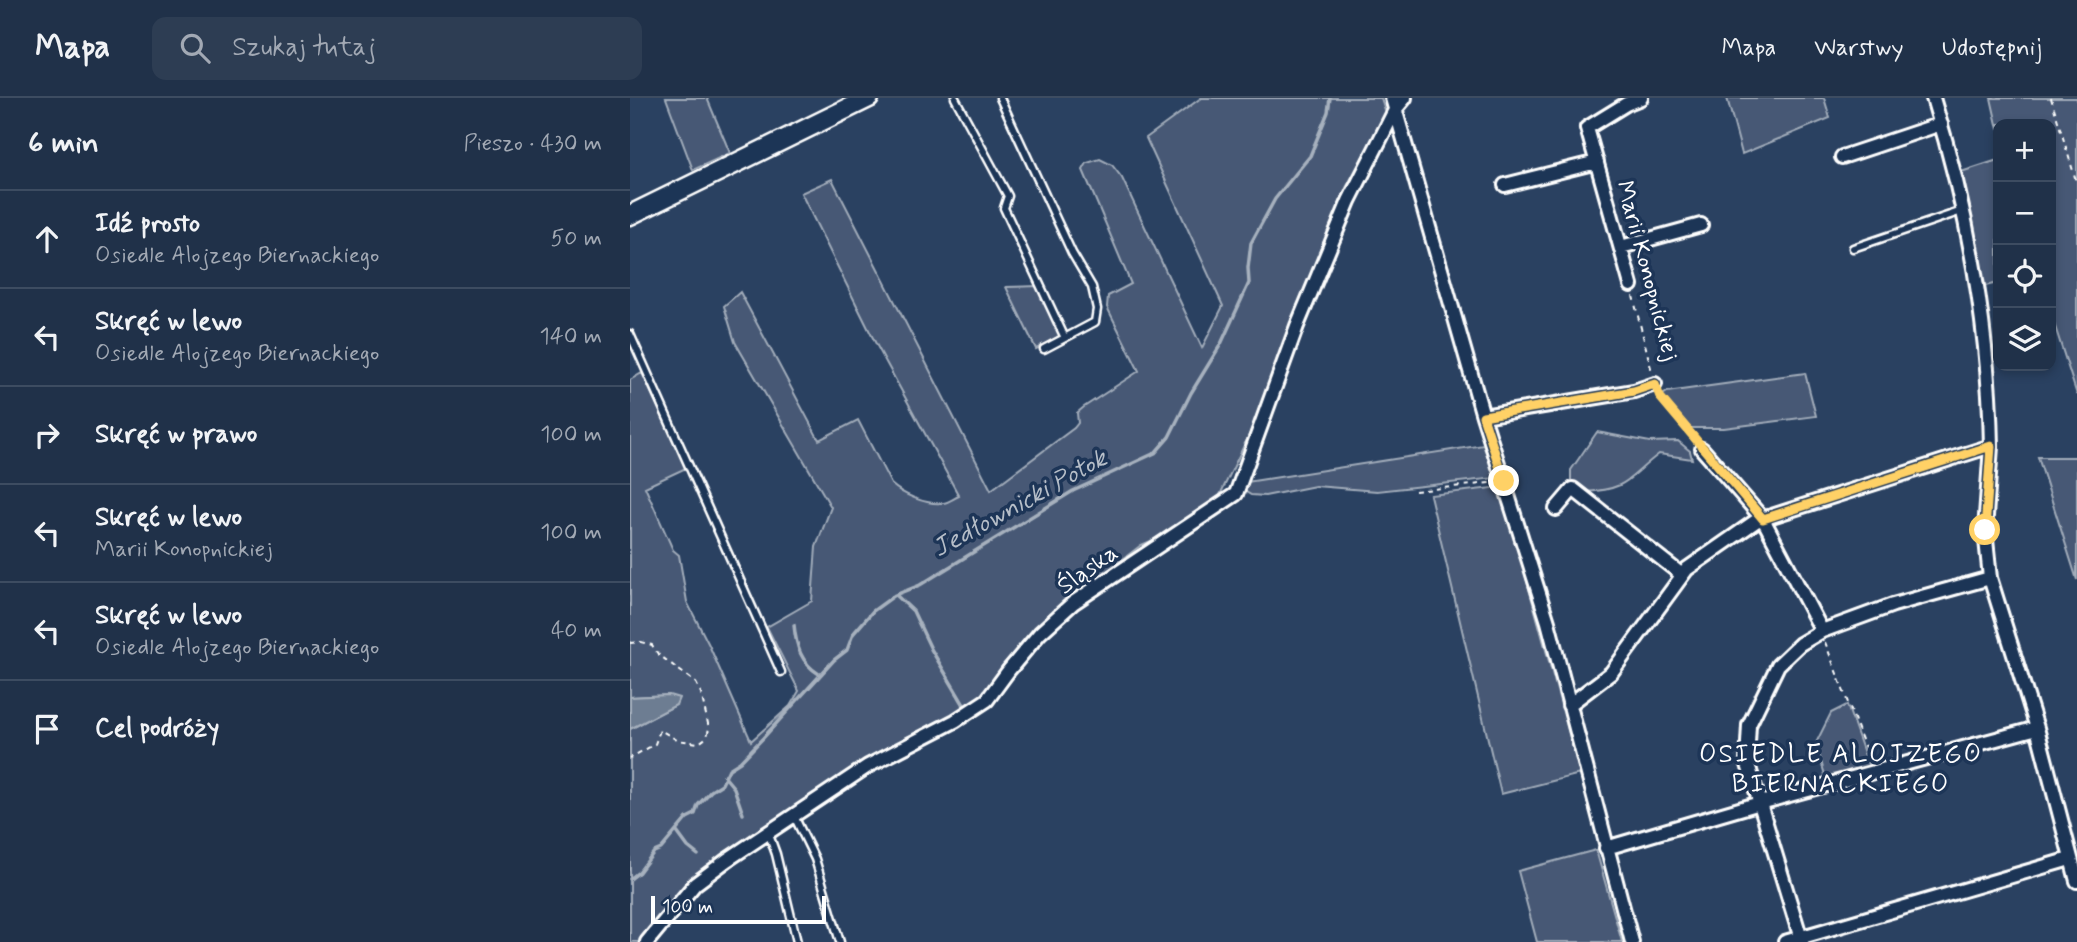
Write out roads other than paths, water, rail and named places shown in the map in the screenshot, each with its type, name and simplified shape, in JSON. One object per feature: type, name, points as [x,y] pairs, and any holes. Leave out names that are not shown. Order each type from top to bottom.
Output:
[{"type":"main road","points":[[630,215],[869,98]]},
{"type":"street","name":"Śląska","points":[[648,942],[695,884],[868,766],[955,721],[987,700],[1040,633],[1073,603],[1236,494],[1297,326],[1339,226],[1394,104],[1405,98]]},
{"type":"street","name":"Marii Konopnickiej","points":[[1631,285],[1587,128],[1641,98]]},
{"type":"street","points":[[1933,98],[1973,256],[1989,376],[1991,446],[1985,530],[1990,578],[2037,728],[2077,881]]},
{"type":"street","points":[[1394,104],[1483,416],[1548,622],[1632,942]]},
{"type":"street","points":[[1842,157],[1941,124]]},
{"type":"street","name":"Marii Konopnickiej","points":[[1505,185],[1597,162]]},
{"type":"street","points":[[1621,247],[1701,225]]},
{"type":"street","name":"Marii Konopnickiej","points":[[1483,416],[1634,391],[1655,384]]},
{"type":"street","points":[[1570,705],[1611,673],[1687,569],[1756,521],[1991,446]]},
{"type":"street","points":[[1702,449],[1763,519],[1822,631]]},
{"type":"street","points":[[1556,509],[1573,489],[1682,575]]},
{"type":"street","points":[[1801,940],[1747,761],[1749,725],[1778,664],[1800,644],[1822,631],[1893,606],[1990,578]]},
{"type":"street","points":[[1606,848],[2037,728]]},
{"type":"street","points":[[1785,942],[1801,940],[2070,859]]},
{"type":"lane","points":[[955,98],[1008,196],[1004,208],[1065,338]]},
{"type":"lane","points":[[1000,98],[1072,253],[1092,287],[1097,309],[1095,322],[1044,349]]},
{"type":"lane","points":[[1853,248],[1962,211]]},
{"type":"lane","points":[[630,334],[781,672]]},
{"type":"lane","points":[[794,815],[815,859],[840,942]]},
{"type":"lane","points":[[768,832],[776,854],[797,942]]},
{"type":"waterway","name":"Jedłownicki Potok","points":[[630,879],[654,852],[661,849],[687,818],[695,814],[698,805],[722,784],[729,769],[740,762],[834,660],[847,650],[853,634],[873,611],[895,595],[920,585],[1073,491],[1155,453],[1169,437],[1191,393],[1221,344],[1249,283],[1251,243],[1275,199],[1310,156],[1328,112],[1330,98]]},
{"type":"waterway","points":[[896,595],[913,611],[931,649],[964,705]]},
{"type":"waterway","points":[[794,625],[800,653],[808,665],[819,674]]},
{"type":"waterway","points":[[724,776],[734,788],[743,814]]},
{"type":"waterway","points":[[677,832],[698,855]]},
{"type":"district","name":"OSIEDLE ALOJZEGO BIERNACKIEGO","points":[[1841,770]]}]
